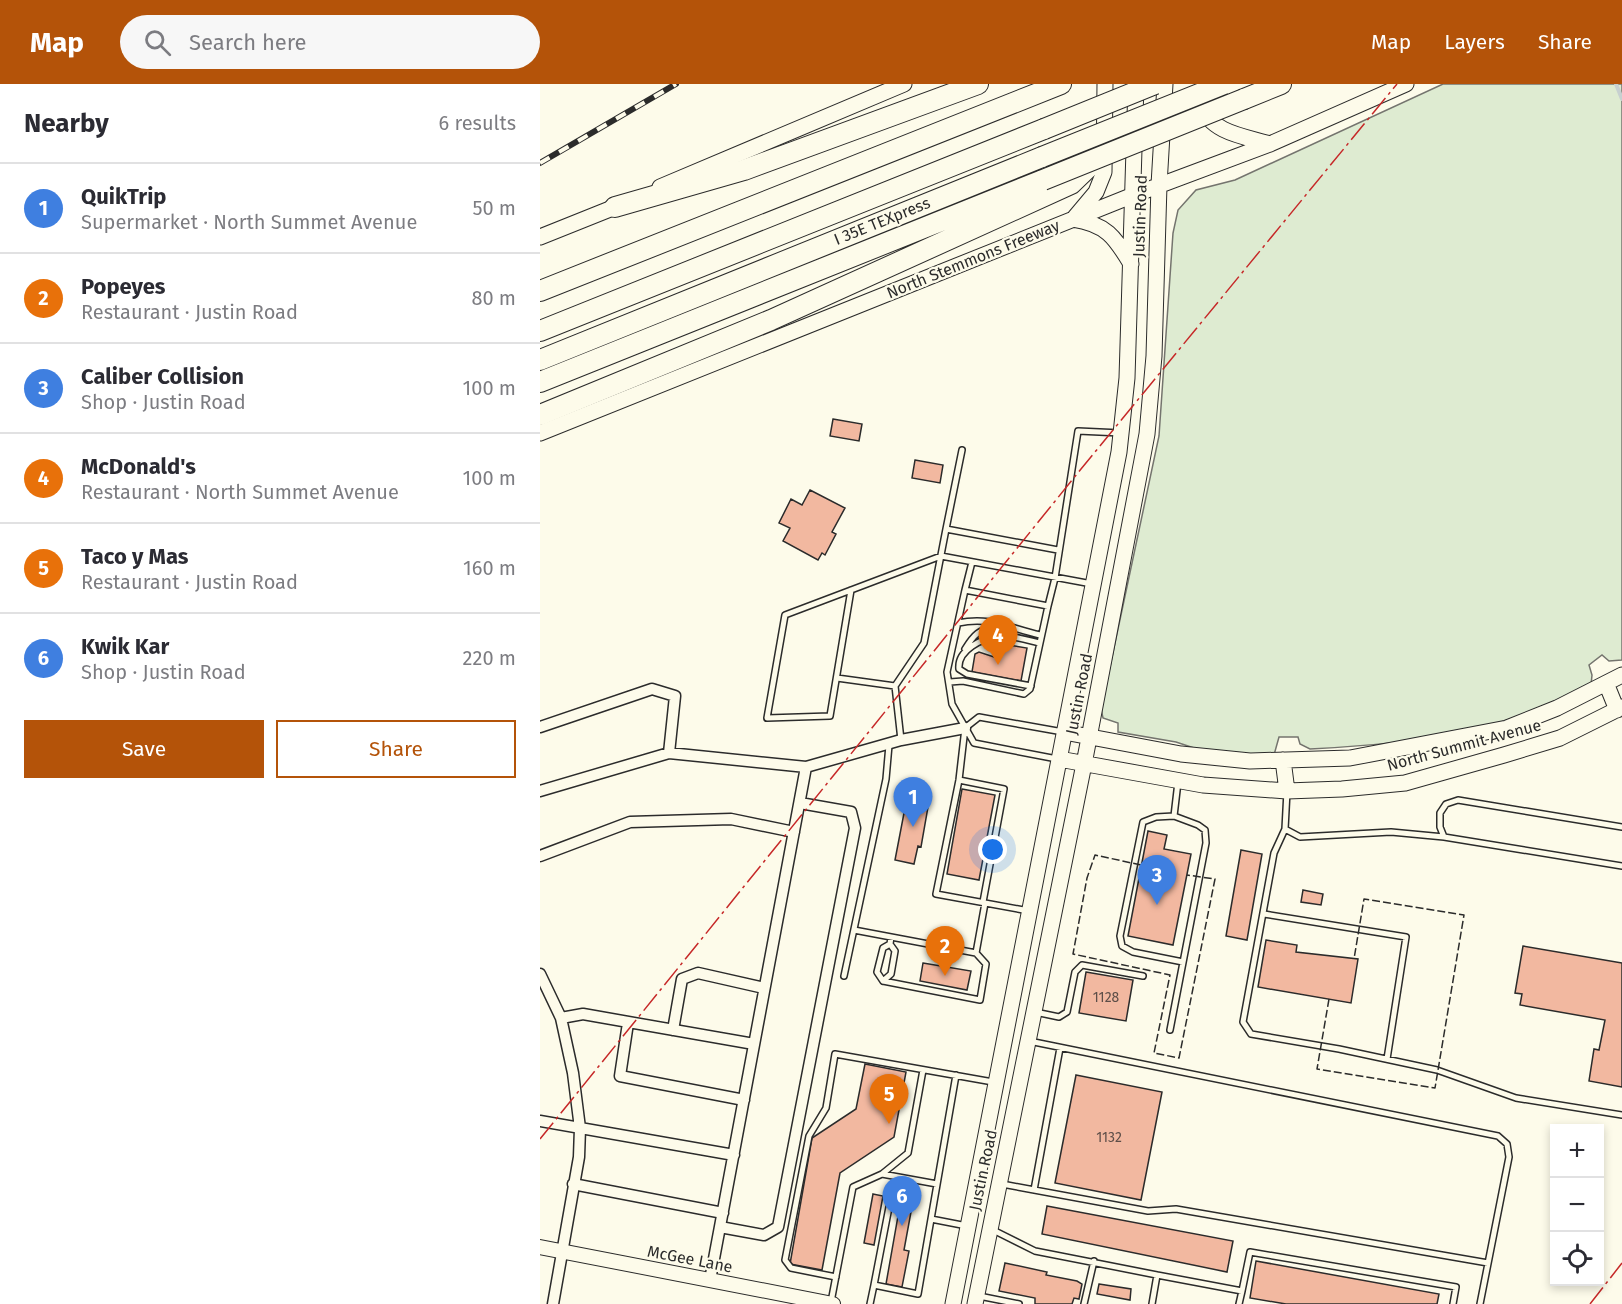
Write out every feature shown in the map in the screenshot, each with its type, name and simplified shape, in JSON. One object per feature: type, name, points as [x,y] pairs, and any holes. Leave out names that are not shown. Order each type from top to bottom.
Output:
[{"type":"highway","points":[[615,207],[744,170],[978,84]]},
{"type":"highway","points":[[540,331],[1155,84]]},
{"type":"highway","name":"I 35E TEXpress","points":[[540,360],[1224,84]]},
{"type":"highway","points":[[540,382],[1281,84]]},
{"type":"highway","points":[[540,291],[1054,87]]},
{"type":"highway","points":[[540,415],[771,320],[1071,184],[1100,156]]},
{"type":"main road","points":[[540,237],[904,84]]},
{"type":"main road","points":[[1073,219],[1096,192],[1104,172],[1105,84]]},
{"type":"main road","name":"Justin Road","points":[[953,1304],[1122,433],[1132,265],[1131,196],[1136,84]]},
{"type":"main road","name":"Justin Road","points":[[976,1299],[1084,764],[1147,434],[1154,356],[1159,185],[1165,84]]},
{"type":"main road","points":[[1201,84],[1204,111],[1216,125],[1226,132],[1270,144]]},
{"type":"main road","name":"North Stemmons Freeway","points":[[540,434],[1073,219],[1270,144],[1406,84]]},
{"type":"main road","points":[[1073,219],[1093,222],[1108,232],[1118,241],[1132,265]]},
{"type":"main road","name":"North Summit Avenue","points":[[1064,732],[1181,754],[1250,761],[1350,758],[1507,728],[1557,708],[1622,675]]},
{"type":"main road","points":[[1606,683],[1620,712]]},
{"type":"main road","name":"North Summit Avenue","points":[[1059,759],[1178,782],[1287,791],[1405,783],[1560,738],[1620,712]]},
{"type":"main road","points":[[1283,760],[1287,791]]},
{"type":"street","points":[[540,727],[652,689],[675,696],[669,753]]},
{"type":"street","points":[[540,791],[669,753],[806,767],[901,740],[965,728]]},
{"type":"street","points":[[710,1280],[806,767]]},
{"type":"street","points":[[720,1227],[765,1235],[778,1227],[855,828],[851,812],[800,803]]},
{"type":"street","points":[[540,856],[630,822],[731,819],[794,832]]},
{"type":"street","points":[[540,974],[561,1018],[573,1073],[580,1128],[553,1304]]},
{"type":"street","points":[[673,1030],[682,980],[698,974],[765,988]]},
{"type":"street","points":[[561,1018],[583,1014],[754,1044]]},
{"type":"street","points":[[628,1023],[620,1076],[744,1100]]},
{"type":"street","points":[[540,1122],[734,1155]]},
{"type":"street","points":[[573,1184],[723,1213]]},
{"type":"street","name":"McGee Lane","points":[[540,1247],[832,1304]]},
{"type":"lane","points":[[950,682],[963,681],[1024,694],[1031,686],[1040,635],[1055,578],[1078,431],[1122,433]]},
{"type":"lane","points":[[901,740],[895,686],[924,643],[962,450]]},
{"type":"lane","points":[[946,529],[1058,550]]},
{"type":"lane","points":[[851,590],[830,716],[767,718],[785,615],[851,590],[941,556],[1094,585]]},
{"type":"lane","points":[[972,562],[947,672],[952,704],[974,743],[1059,759]]},
{"type":"lane","points":[[965,590],[1048,606]]},
{"type":"lane","points":[[958,622],[975,619],[993,620],[1006,627],[1040,635]]},
{"type":"lane","points":[[1031,686],[963,673],[959,669],[958,662],[974,636],[983,629],[996,629],[1002,635],[1039,643]]},
{"type":"lane","points":[[965,650],[1002,635]]},
{"type":"lane","points":[[837,678],[895,686]]},
{"type":"lane","points":[[1029,912],[936,894],[959,780],[965,728],[979,717],[1064,732]]},
{"type":"lane","points":[[844,976],[886,779],[889,743]]},
{"type":"lane","points":[[959,780],[1004,789],[976,953]]},
{"type":"lane","points":[[1174,816],[1178,782]]},
{"type":"lane","points":[[1287,791],[1285,829],[1274,854],[1243,1022],[1251,1034],[1437,1070],[1516,1098],[1622,1115]]},
{"type":"lane","points":[[1444,837],[1440,827],[1440,813],[1446,804],[1458,800],[1622,827]]},
{"type":"lane","points":[[1170,1030],[1206,843],[1205,830],[1198,825],[1174,816],[1156,817],[1143,822],[1120,936],[1122,946],[1133,952],[1183,962]]},
{"type":"lane","points":[[1285,829],[1300,837],[1391,832],[1444,837],[1622,866]]},
{"type":"lane","points":[[1264,914],[1406,937],[1387,1059]]},
{"type":"lane","points":[[854,930],[976,953],[986,964],[980,1000],[883,981],[878,972],[883,948],[890,944]]},
{"type":"lane","points":[[883,981],[891,974],[895,951],[890,944],[891,937]]},
{"type":"lane","points":[[1034,1012],[1059,1017],[1067,1012],[1075,972],[1082,965],[1143,976]]},
{"type":"lane","points":[[1028,1041],[1498,1136],[1507,1144],[1509,1157],[1480,1304]]},
{"type":"lane","points":[[1034,1190],[1060,1048]]},
{"type":"lane","points":[[836,1277],[790,1268],[785,1260],[809,1136],[826,1108],[836,1054],[996,1082]]},
{"type":"lane","points":[[832,1304],[853,1187],[882,1174],[908,1153],[923,1070]]},
{"type":"lane","points":[[874,1285],[918,1294],[956,1075]]},
{"type":"lane","points":[[882,1174],[937,1184]]},
{"type":"lane","points":[[999,1184],[1148,1210],[1176,1209],[1488,1263]]},
{"type":"lane","points":[[870,1304],[890,1202]]},
{"type":"lane","points":[[931,1219],[968,1226]]},
{"type":"lane","points":[[990,1228],[1035,1251],[1242,1291]]},
{"type":"lane","points":[[1239,1304],[1250,1252],[1456,1287],[1453,1304]]},
{"type":"lane","points":[[1084,1304],[1094,1261]]},
{"type":"lane","points":[[1152,1304],[1157,1275]]},
{"type":"lane","points":[[976,1299],[1019,1304]]},
{"type":"green space","points":[[1443,84],[1622,84],[1622,660],[1609,661],[1602,655],[1589,665],[1592,675],[1591,685],[1538,709],[1483,727],[1419,739],[1310,749],[1300,744],[1298,737],[1279,737],[1274,755],[1206,752],[1176,742],[1118,732],[1118,723],[1103,718],[1101,709],[1159,436],[1173,233],[1178,210],[1196,190],[1235,180]]},
{"type":"building","points":[[833,419],[862,424],[859,441],[830,436]]},
{"type":"building","points":[[915,460],[943,465],[940,483],[912,478]]},
{"type":"building","points":[[810,490],[845,508],[832,532],[836,534],[825,555],[822,553],[818,560],[783,541],[790,528],[779,523],[791,499],[802,505]]},
{"type":"building","points":[[996,643],[1027,648],[1021,681],[972,672],[975,654],[979,652],[994,657]]},
{"type":"building","points":[[909,787],[929,791],[921,847],[918,846],[914,864],[895,860]]},
{"type":"building","points":[[962,789],[995,795],[979,880],[947,874]]},
{"type":"building","points":[[1148,831],[1167,835],[1164,849],[1191,854],[1173,945],[1128,936]]},
{"type":"building","points":[[1241,850],[1262,854],[1247,940],[1226,936]]},
{"type":"building","points":[[1303,890],[1323,894],[1321,905],[1301,902]]},
{"type":"building","points":[[1266,940],[1297,945],[1296,952],[1358,959],[1351,1003],[1258,987]]},
{"type":"building","points":[[1523,946],[1622,963],[1622,1087],[1589,1081],[1594,1049],[1599,1050],[1605,1020],[1520,1005],[1522,994],[1515,993]]},
{"type":"building","points":[[923,963],[971,971],[967,990],[920,981]]},
{"type":"building","points":[[1086,972],[1133,980],[1126,1021],[1079,1013]]},
{"type":"building","points":[[865,1064],[906,1072],[894,1137],[840,1173],[822,1270],[790,1264],[812,1138],[856,1109]]},
{"type":"building","points":[[1076,1075],[1162,1092],[1141,1200],[1055,1183]]},
{"type":"building","points":[[873,1194],[883,1196],[874,1245],[864,1243]]},
{"type":"building","points":[[901,1199],[913,1201],[904,1250],[909,1251],[902,1287],[886,1284]]},
{"type":"building","points":[[1047,1206],[1233,1241],[1227,1272],[1042,1234]]},
{"type":"building","points":[[1256,1261],[1439,1294],[1437,1304],[1286,1304],[1250,1298]]},
{"type":"building","points":[[1005,1263],[1077,1281],[1082,1284],[1079,1299],[1074,1298],[1072,1304],[1035,1304],[1035,1298],[999,1291]]},
{"type":"building","points":[[1099,1284],[1131,1289],[1130,1300],[1097,1294]]},
{"type":"waterway","points":[[1616,84],[1622,99]]},
{"type":"railway","points":[[540,163],[676,84]]},
{"type":"fence","points":[[1141,865],[1095,855],[1087,878],[1073,954],[1170,975],[1154,1053],[1179,1058],[1215,879],[1187,875]]},
{"type":"fence","points":[[1329,999],[1317,1069],[1435,1088],[1464,915],[1364,899],[1354,959]]},
{"type":"power","points":[[540,1139],[1081,469],[1397,84]]},
{"type":"power","points":[[1590,1304],[1622,1263]]},
{"type":"place","name":"McDonald's","points":[[998,665]]},
{"type":"place","name":"QuikTrip","points":[[913,827]]},
{"type":"place","name":"Caliber Collision","points":[[1157,905]]},
{"type":"place","name":"Popeyes","points":[[945,976]]},
{"type":"place","name":"Taco y Mas","points":[[889,1124]]},
{"type":"place","name":"Kwik Kar","points":[[902,1226]]}]
